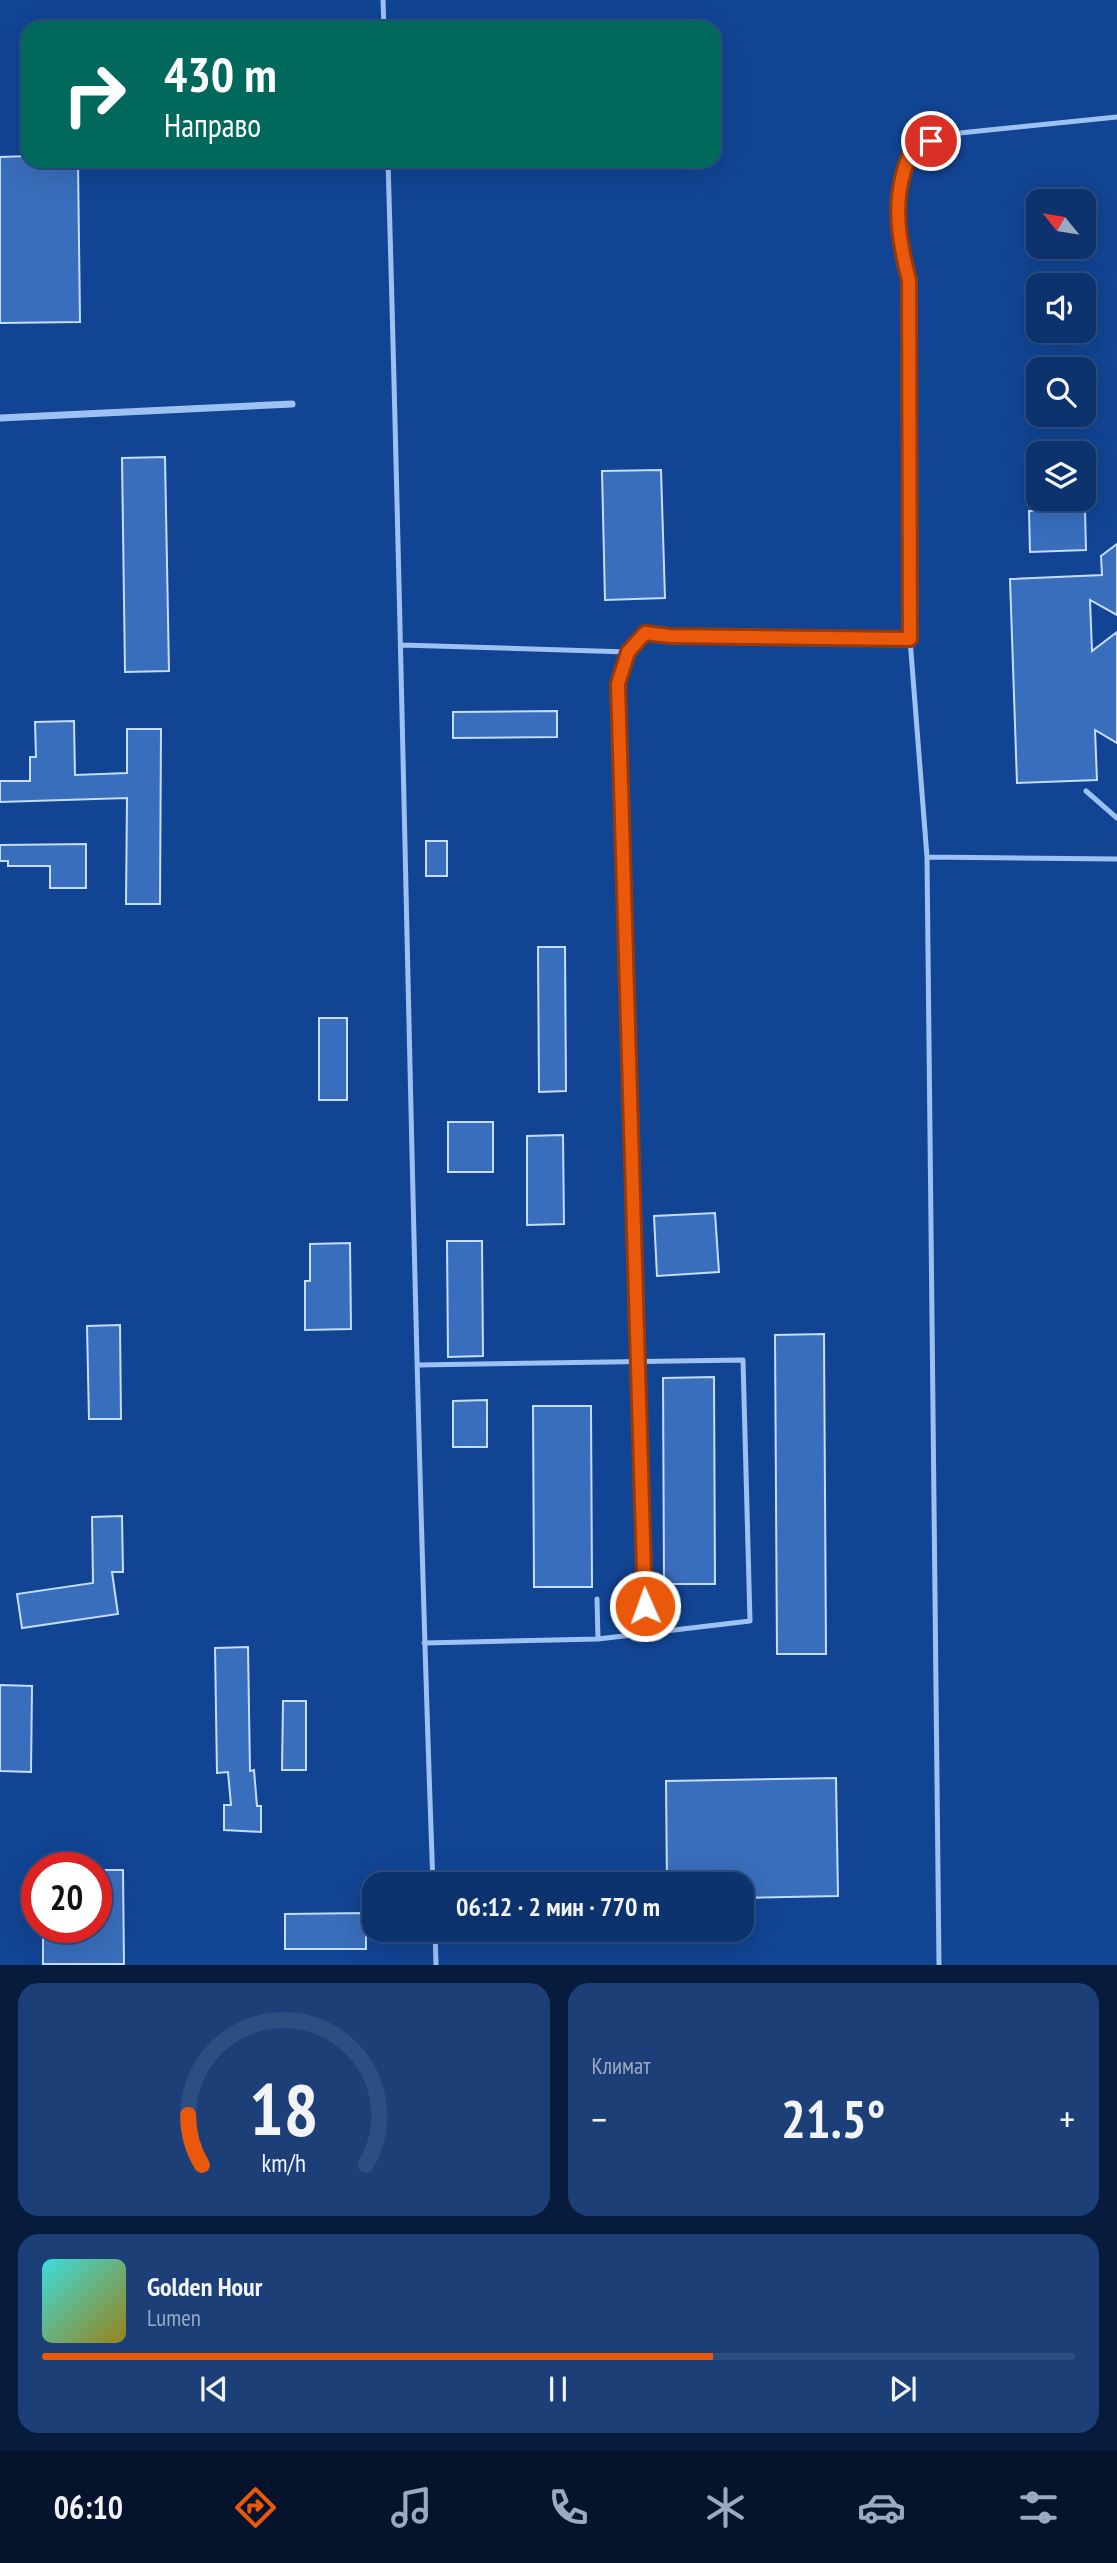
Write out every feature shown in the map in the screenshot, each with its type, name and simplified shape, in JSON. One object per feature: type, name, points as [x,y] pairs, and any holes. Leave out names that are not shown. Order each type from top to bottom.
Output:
[{"type":"street","points":[[0,418],[292,404]]},
{"type":"lane","points":[[383,0],[383,21]]},
{"type":"lane","points":[[939,1965],[927,857],[910,639],[909,280],[901,249],[896,210],[902,169],[913,148],[950,134],[1117,117]]},
{"type":"lane","points":[[387,168],[402,645],[424,1643],[433,1872]]},
{"type":"lane","points":[[646,1633],[618,684],[628,652],[645,633],[670,636],[910,639]]},
{"type":"lane","points":[[402,645],[628,652]]},
{"type":"lane","points":[[1086,791],[1117,818]]},
{"type":"lane","points":[[927,857],[1117,859]]},
{"type":"lane","points":[[418,1366],[743,1360],[750,1621],[598,1639],[424,1643]]},
{"type":"lane","points":[[597,1599],[598,1639]]},
{"type":"lane","points":[[435,1942],[436,1965]]},
{"type":"building","points":[[21,156],[21,168],[78,168],[80,322],[0,323],[0,157]]},
{"type":"building","points":[[165,457],[169,671],[125,672],[122,458]]},
{"type":"building","points":[[661,470],[665,598],[605,600],[602,471]]},
{"type":"building","points":[[1029,511],[1085,511],[1086,550],[1030,552]]},
{"type":"building","points":[[1117,544],[1117,615],[1090,600],[1092,651],[1117,632],[1117,743],[1095,730],[1097,780],[1017,783],[1010,579],[1102,575],[1101,556]]},
{"type":"building","points":[[557,711],[557,737],[453,738],[453,712]]},
{"type":"building","points":[[74,721],[75,775],[127,773],[127,729],[161,729],[160,904],[126,904],[127,798],[0,802],[0,781],[30,781],[30,757],[36,757],[35,722]]},
{"type":"building","points":[[426,841],[447,841],[447,876],[426,876]]},
{"type":"building","points":[[86,844],[86,888],[50,888],[50,866],[8,866],[8,861],[0,861],[0,845]]},
{"type":"building","points":[[538,947],[565,947],[566,1091],[539,1092]]},
{"type":"building","points":[[319,1018],[347,1018],[347,1100],[319,1100]]},
{"type":"building","points":[[448,1122],[493,1122],[493,1172],[448,1172]]},
{"type":"building","points":[[563,1135],[564,1224],[527,1225],[527,1136]]},
{"type":"building","points":[[715,1213],[719,1272],[657,1276],[654,1216]]},
{"type":"building","points":[[447,1241],[482,1241],[483,1356],[448,1357]]},
{"type":"building","points":[[350,1243],[351,1329],[305,1330],[305,1281],[310,1281],[310,1244]]},
{"type":"building","points":[[120,1325],[121,1419],[89,1419],[87,1326]]},
{"type":"building","points":[[824,1334],[826,1654],[777,1654],[775,1335]]},
{"type":"building","points":[[714,1377],[715,1584],[664,1584],[663,1378]]},
{"type":"building","points":[[487,1400],[487,1447],[453,1447],[453,1401]]},
{"type":"building","points":[[533,1406],[591,1406],[592,1587],[534,1587]]},
{"type":"building","points":[[122,1516],[123,1572],[112,1572],[118,1614],[22,1628],[17,1594],[93,1583],[92,1517]]},
{"type":"building","points":[[248,1647],[250,1771],[254,1770],[257,1806],[261,1806],[261,1832],[224,1830],[224,1805],[231,1805],[228,1772],[217,1773],[215,1648]]},
{"type":"building","points":[[0,1685],[32,1686],[31,1772],[0,1771]]},
{"type":"building","points":[[283,1701],[306,1701],[306,1770],[282,1770]]},
{"type":"building","points":[[836,1778],[838,1896],[754,1898],[754,1872],[667,1872],[666,1781]]},
{"type":"building","points":[[112,1870],[123,1870],[124,1964],[43,1964],[43,1943],[112,1943]]},
{"type":"building","points":[[362,1913],[362,1942],[366,1942],[366,1949],[285,1949],[285,1914]]},
{"type":"route","points":[[645,1606],[618,684],[628,652],[645,633],[670,636],[910,639],[909,280],[901,249],[896,210],[902,169],[913,148],[931,141]]}]
